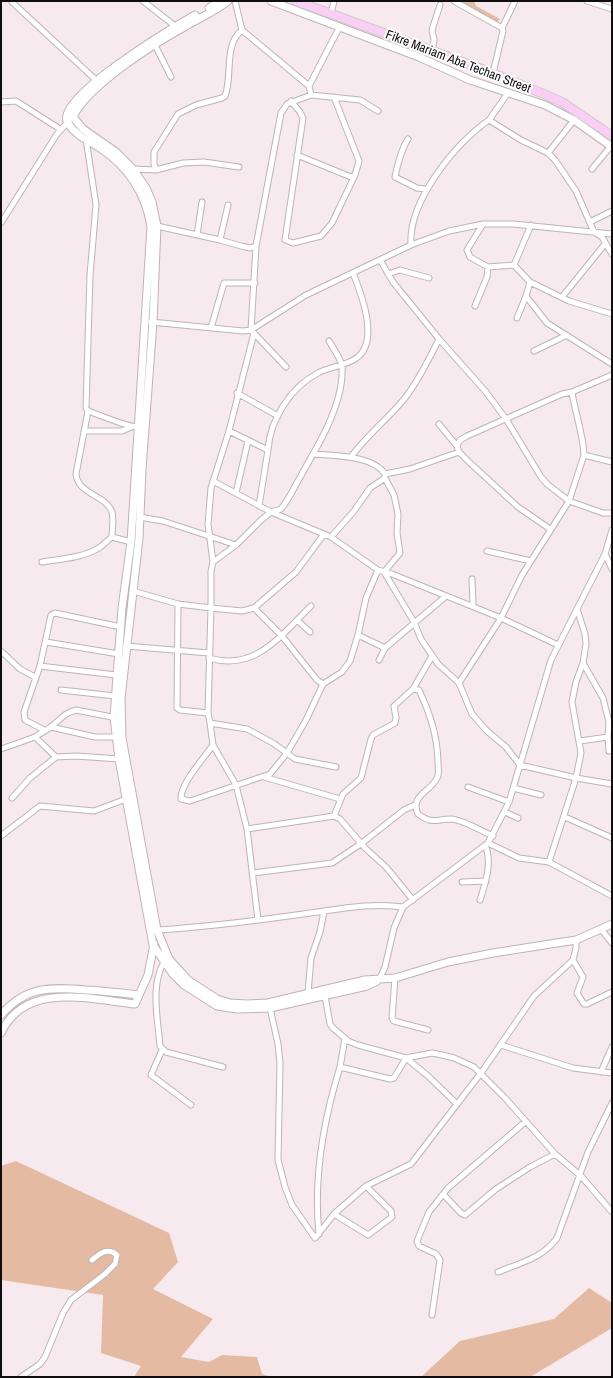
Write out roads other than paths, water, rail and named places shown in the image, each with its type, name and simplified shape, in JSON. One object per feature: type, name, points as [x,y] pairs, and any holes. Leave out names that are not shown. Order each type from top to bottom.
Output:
[{"type":"main road","points":[[150,322],[151,227],[149,215],[140,191],[120,164],[100,148],[86,140],[71,127],[67,112],[97,80],[151,41],[219,1]]},
{"type":"main road","points":[[70,120],[77,109],[96,88],[155,45],[228,1]]},
{"type":"main road","points":[[271,1],[419,57],[470,80],[545,105],[574,120],[611,147]]},
{"type":"main road","name":"Fikre Mariam Aba Techan Street","points":[[296,1],[493,73],[562,102],[612,136]]},
{"type":"main road","points":[[70,120],[116,152],[133,169],[146,188],[152,202],[157,226],[142,427],[115,696],[117,718],[122,738],[157,930],[163,948],[178,970],[202,990],[217,999],[230,1003],[278,1003],[324,996],[367,986],[379,980]]},
{"type":"main road","points":[[142,427],[138,551],[132,591],[116,737],[153,945],[164,962],[184,985],[216,1006],[237,1009],[270,1008],[278,1003],[308,993],[365,980],[395,978],[448,962],[576,940],[612,924]]},
{"type":"main road","points":[[1,1033],[16,1012],[34,1001],[46,998],[63,996],[135,1004],[148,975],[157,930]]},
{"type":"main road","points":[[1,1015],[19,999],[31,992],[44,989],[59,987],[139,994]]},
{"type":"street","points":[[143,1],[175,26]]},
{"type":"street","points":[[235,1],[242,30],[271,52],[309,86]]},
{"type":"street","points":[[330,14],[334,1]]},
{"type":"street","points":[[454,1],[502,28]]},
{"type":"street","points":[[493,73],[503,31],[502,28],[515,1]]},
{"type":"street","points":[[588,1],[612,8]]},
{"type":"street","points":[[12,2],[97,80]]},
{"type":"street","points":[[432,51],[434,40],[432,30],[440,5]]},
{"type":"street","points":[[311,95],[309,86],[339,28]]},
{"type":"street","points":[[156,170],[154,152],[178,114],[196,105],[222,98],[224,96],[231,53],[236,38],[242,30]]},
{"type":"street","points":[[155,45],[171,77]]},
{"type":"street","points":[[411,245],[410,230],[425,189],[451,154],[489,120],[508,93]]},
{"type":"street","points":[[258,920],[247,830],[236,785],[213,745],[208,713],[211,571],[213,562],[208,524],[213,480],[229,431],[237,393],[244,376],[252,331],[256,246],[281,113],[286,104],[291,101],[311,95],[360,100],[378,111]]},
{"type":"street","points":[[291,101],[300,112],[302,118],[285,240],[293,243],[321,236],[332,224],[355,175],[359,161],[334,97]]},
{"type":"street","points":[[1,102],[16,101],[60,130]]},
{"type":"street","points":[[1,223],[60,130],[70,120]]},
{"type":"street","points":[[489,120],[521,140],[548,153],[569,179],[594,232],[602,237],[612,254]]},
{"type":"street","points":[[548,153],[574,120]]},
{"type":"street","points":[[408,139],[402,150],[402,157],[395,177],[417,188],[425,189]]},
{"type":"street","points":[[86,140],[96,205],[90,283],[86,401],[88,412],[76,474],[77,480],[83,489],[106,504],[112,513],[112,538]]},
{"type":"street","points":[[592,169],[611,147]]},
{"type":"street","points":[[297,155],[351,177],[355,175]]},
{"type":"street","points":[[133,169],[156,170],[183,164],[204,162],[239,167]]},
{"type":"street","points":[[197,235],[202,202]]},
{"type":"street","points":[[220,240],[228,204]]},
{"type":"street","points":[[590,222],[612,211]]},
{"type":"street","points":[[150,322],[252,331],[306,295],[411,245],[449,232],[483,224],[531,225],[612,234]]},
{"type":"street","points":[[483,224],[467,253],[470,257],[488,267],[514,266],[530,282],[581,306],[612,314]]},
{"type":"street","points":[[514,266],[531,225]]},
{"type":"street","points":[[157,226],[250,248],[256,246]]},
{"type":"street","points":[[562,297],[605,244]]},
{"type":"street","points":[[380,260],[388,274],[439,339],[477,381],[506,419],[541,477],[547,484],[569,500],[602,513],[612,513]]},
{"type":"street","points":[[475,306],[487,277],[488,267]]},
{"type":"street","points":[[388,274],[400,270],[429,278]]},
{"type":"street","points":[[259,506],[272,429],[278,416],[292,394],[306,380],[320,372],[342,365],[357,358],[367,340],[368,329],[366,311],[353,273]]},
{"type":"street","points":[[517,318],[530,282]]},
{"type":"street","points":[[211,328],[224,283],[255,283]]},
{"type":"street","points":[[526,296],[547,323],[612,364]]},
{"type":"street","points":[[252,331],[286,367]]},
{"type":"street","points":[[534,351],[566,336]]},
{"type":"street","points":[[351,457],[371,432],[406,397],[418,380],[439,339]]},
{"type":"street","points":[[213,562],[236,545],[271,512],[281,509],[323,436],[336,402],[342,365],[329,341]]},
{"type":"street","points":[[458,449],[460,440],[467,436],[562,394],[572,392],[612,375]]},
{"type":"street","points":[[459,684],[501,618],[522,575],[569,500],[584,455],[583,436],[574,405],[572,392]]},
{"type":"street","points":[[237,393],[278,416]]},
{"type":"street","points":[[88,412],[131,427],[142,427]]},
{"type":"street","points":[[439,424],[458,449],[518,507],[550,529]]},
{"type":"street","points":[[84,431],[122,431],[131,427]]},
{"type":"street","points":[[229,431],[268,450]]},
{"type":"street","points":[[236,493],[248,441]]},
{"type":"street","points":[[332,538],[370,488],[385,476],[458,449]]},
{"type":"street","points":[[213,745],[185,784],[180,794],[181,799],[190,801],[270,774],[287,753],[306,720],[323,684],[347,667],[358,635],[366,598],[381,571],[400,552],[397,533],[398,514],[394,495],[383,470],[369,462],[351,457],[313,454]]},
{"type":"street","points":[[584,455],[612,462]]},
{"type":"street","points":[[213,480],[271,512],[332,538],[381,571],[473,606],[558,645]]},
{"type":"street","points":[[139,517],[163,521],[236,545]]},
{"type":"street","points":[[379,980],[385,967],[394,928],[403,907],[486,844],[493,836],[509,802],[536,707],[558,645],[605,554],[612,530]]},
{"type":"street","points":[[132,591],[178,604],[242,611],[254,608],[296,572],[324,534]]},
{"type":"street","points":[[42,562],[84,555],[99,549],[106,541],[112,538],[131,542]]},
{"type":"street","points":[[486,551],[531,561]]},
{"type":"street","points":[[605,554],[612,569]]},
{"type":"street","points":[[381,571],[414,622],[420,639],[432,656],[459,684],[472,714],[483,727],[506,747],[520,765],[576,778],[612,784]]},
{"type":"street","points":[[472,579],[473,606]]},
{"type":"street","points":[[379,660],[385,648],[446,596]]},
{"type":"street","points":[[178,604],[176,651],[177,708],[180,710],[208,713]]},
{"type":"street","points":[[126,646],[209,655],[222,662],[238,662],[268,648],[311,606]]},
{"type":"street","points":[[254,608],[282,636],[317,680],[323,684]]},
{"type":"street","points":[[549,862],[576,778],[581,753],[572,702],[576,682],[583,663],[586,644],[585,634],[577,609]]},
{"type":"street","points":[[44,730],[28,722],[24,716],[24,712],[40,666],[50,617],[55,613],[121,627]]},
{"type":"street","points":[[297,620],[310,632]]},
{"type":"street","points":[[358,635],[385,648]]},
{"type":"street","points":[[46,642],[119,654]]},
{"type":"street","points":[[1,651],[20,669],[35,677]]},
{"type":"street","points":[[334,816],[340,799],[346,791],[361,778],[373,735],[395,723],[396,718],[394,706],[413,689],[432,656]]},
{"type":"street","points":[[583,663],[603,698],[610,721],[608,737],[609,750]]},
{"type":"street","points":[[40,666],[116,675]]},
{"type":"street","points":[[253,873],[332,863],[362,843],[404,810],[415,805],[421,795],[434,783],[438,775],[437,744],[431,717],[419,690],[413,689]]},
{"type":"street","points":[[61,690],[115,696]]},
{"type":"street","points":[[1,749],[36,737],[44,730],[51,727],[62,715],[76,710],[117,718]]},
{"type":"street","points":[[210,723],[248,729],[273,743],[295,759],[304,762],[336,767]]},
{"type":"street","points":[[51,727],[95,737],[116,737]]},
{"type":"street","points":[[36,737],[56,757]]},
{"type":"street","points":[[580,741],[608,737]]},
{"type":"street","points":[[12,798],[30,778],[56,757],[76,756],[119,759]]},
{"type":"street","points":[[264,777],[340,799]]},
{"type":"street","points":[[468,787],[509,802]]},
{"type":"street","points":[[513,788],[541,795]]},
{"type":"street","points":[[1,836],[40,806],[94,811],[126,799]]},
{"type":"street","points":[[415,805],[418,814],[428,820],[434,822],[451,819],[493,836]]},
{"type":"street","points":[[505,812],[518,818]]},
{"type":"street","points":[[247,830],[334,816],[340,819],[386,867],[413,900]]},
{"type":"street","points":[[564,817],[612,838]]},
{"type":"street","points":[[486,844],[519,858],[549,862],[612,896]]},
{"type":"street","points":[[480,900],[486,881],[486,844]]},
{"type":"street","points":[[462,882],[486,881]]},
{"type":"street","points":[[157,930],[235,924],[324,911],[390,905],[403,907]]},
{"type":"street","points":[[308,993],[311,958],[320,932],[324,911]]},
{"type":"street","points":[[601,929],[612,943]]},
{"type":"street","points":[[270,1008],[278,1044],[280,1064],[278,1160],[285,1187],[292,1205],[314,1237],[319,1234],[334,1214],[366,1186],[411,1164],[481,1074],[534,996],[552,977],[573,960],[576,940]]},
{"type":"street","points":[[573,960],[583,977],[577,993],[584,1004],[612,992]]},
{"type":"street","points":[[164,962],[158,972],[157,986],[159,1040],[162,1050],[151,1075],[191,1105]]},
{"type":"street","points":[[395,978],[392,1018],[394,1020],[428,1030]]},
{"type":"street","points":[[324,996],[330,1024],[345,1038],[358,1046],[406,1058],[432,1053],[442,1054],[474,1067],[505,1098],[555,1154],[580,1176],[612,1212]]},
{"type":"street","points":[[319,1234],[316,1210],[318,1169],[323,1129],[340,1067],[345,1038]]},
{"type":"street","points":[[501,1045],[573,1068],[612,1073]]},
{"type":"street","points":[[601,1072],[612,1047]]},
{"type":"street","points":[[162,1050],[223,1067]]},
{"type":"street","points":[[340,1067],[390,1080],[394,1078],[406,1058]]},
{"type":"street","points":[[406,1058],[428,1076],[457,1104]]},
{"type":"street","points":[[498,1272],[549,1249],[557,1238],[564,1223],[588,1152],[612,1103]]},
{"type":"street","points":[[432,1315],[440,1260],[436,1254],[419,1246],[417,1241],[429,1212],[443,1194],[487,1153],[525,1122]]},
{"type":"street","points":[[443,1194],[461,1213],[465,1215],[496,1189],[530,1167],[555,1154]]},
{"type":"street","points":[[334,1214],[368,1235],[392,1217],[391,1211],[366,1186]]},
{"type":"street","points":[[21,1377],[40,1364],[45,1357],[63,1313],[71,1300],[105,1274],[115,1264],[117,1255],[109,1250],[102,1252],[92,1260]]}]
